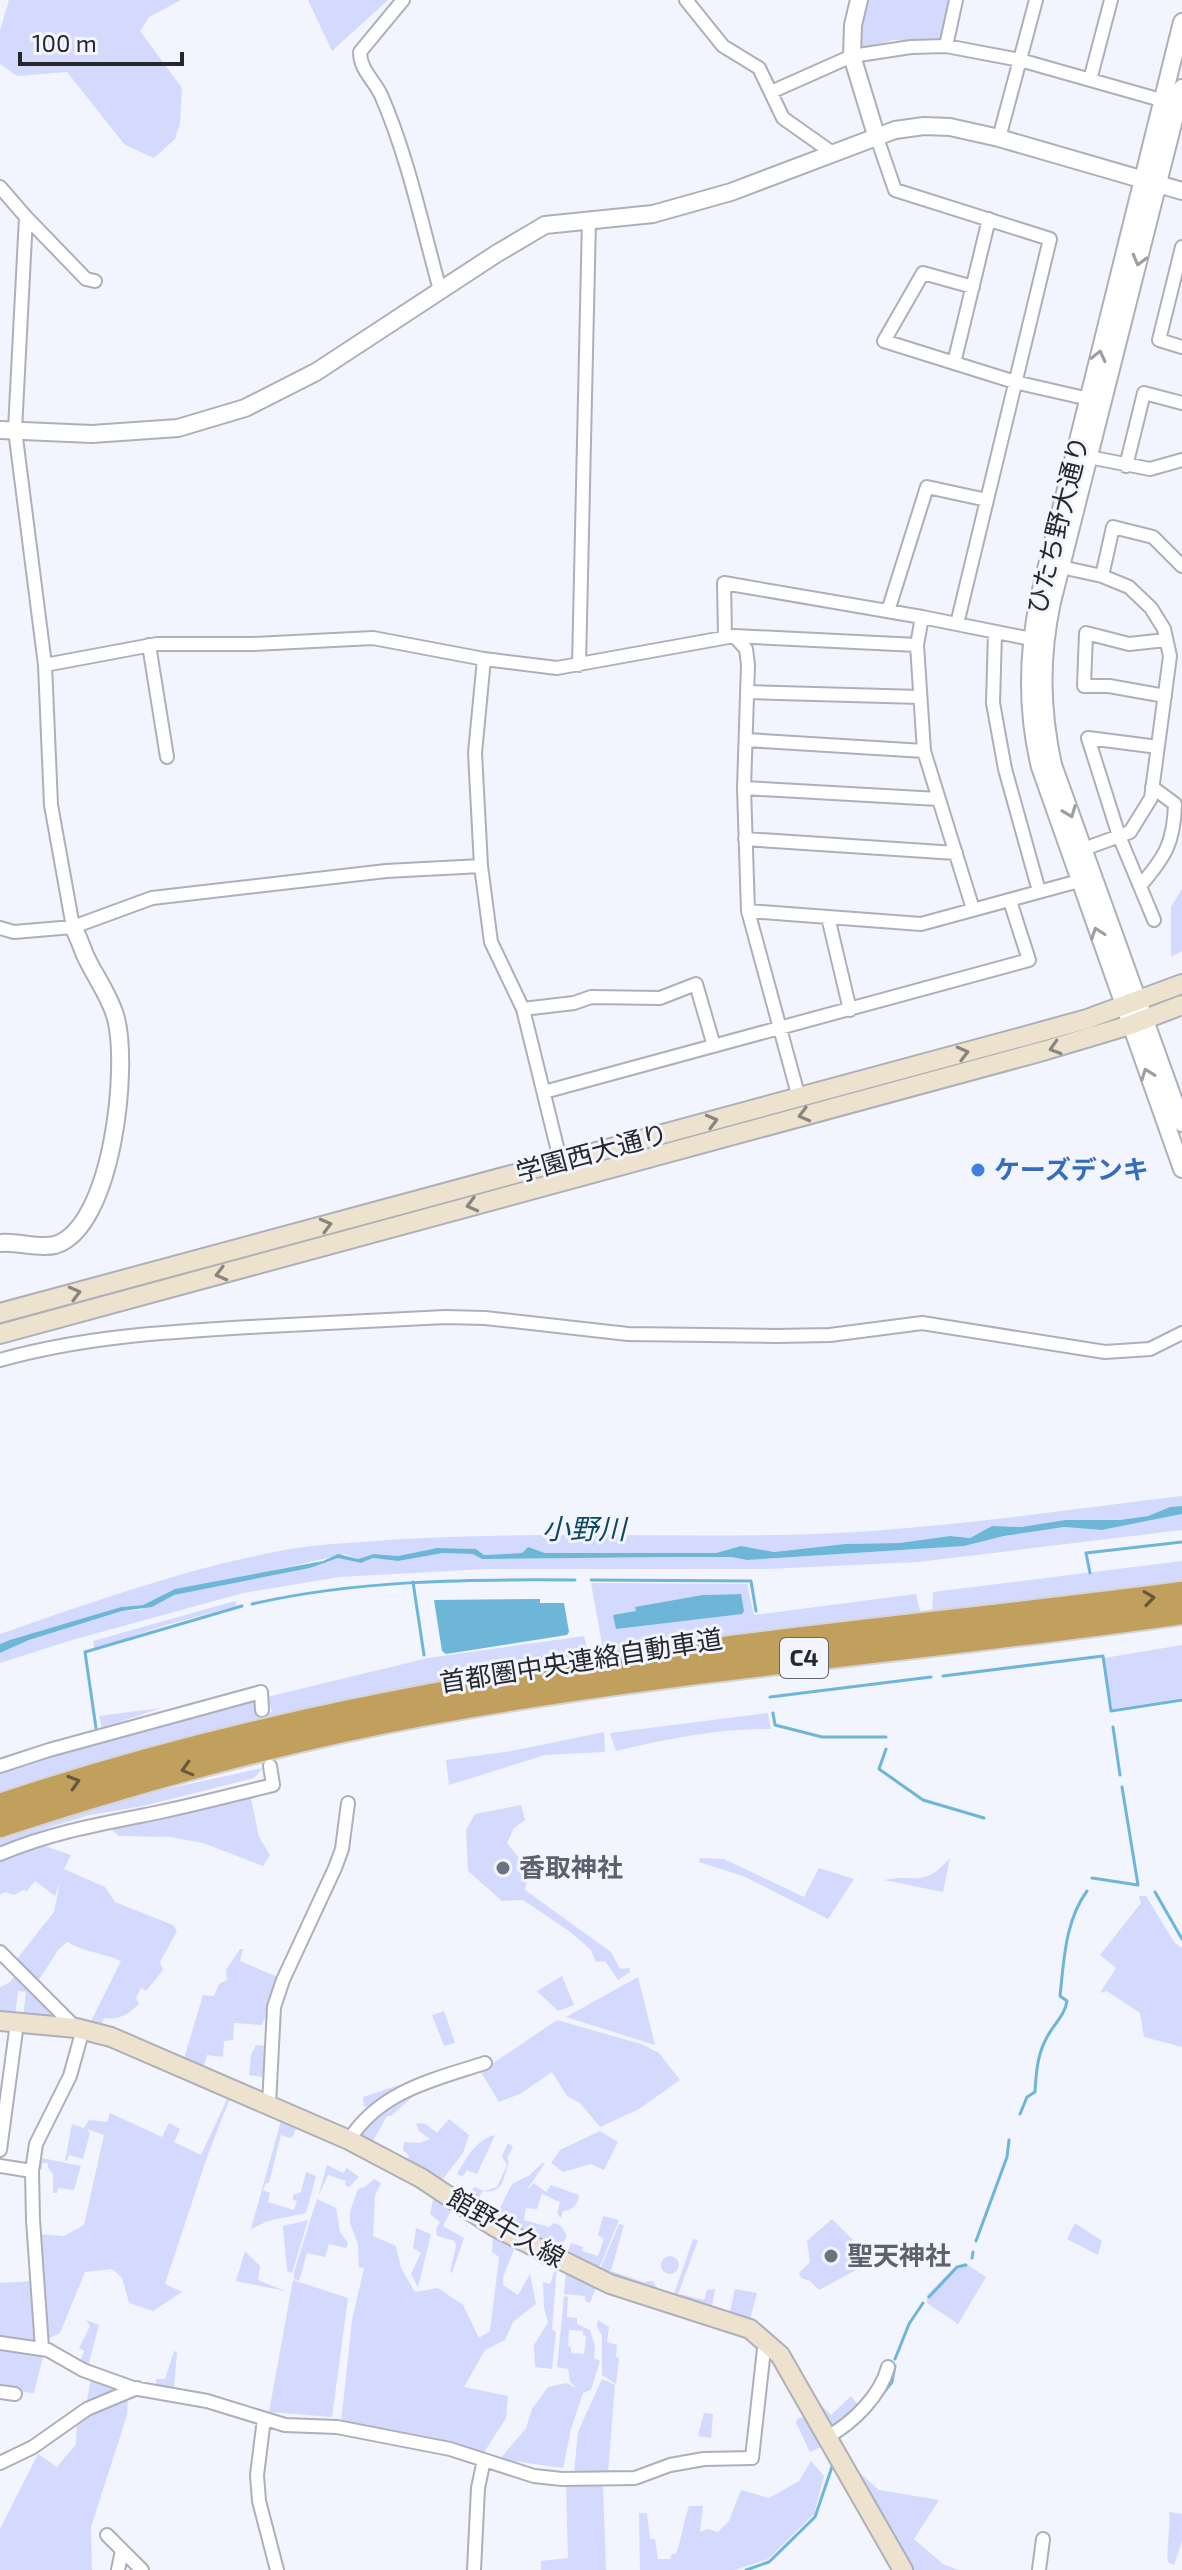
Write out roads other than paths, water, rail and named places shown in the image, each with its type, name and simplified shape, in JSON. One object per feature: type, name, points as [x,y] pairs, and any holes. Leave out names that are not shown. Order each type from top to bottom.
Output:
[{"type":"highway","name":"首都圏中央連絡自動車道","points":[[0,1806],[183,1750],[448,1692],[710,1651],[1182,1594]]},
{"type":"highway","name":"首都圏中央連絡自動車道","points":[[0,1825],[285,1742],[426,1713],[709,1669],[1182,1612]]},
{"type":"main road","name":"学園西大通り","points":[[0,1334],[1043,1051],[1135,1013],[1182,984]]},
{"type":"main road","name":"学園西大通り","points":[[0,1313],[1087,1019],[1182,1005]]},
{"type":"main road","name":"館野牛久線","points":[[8,2022],[80,2029],[111,2037],[349,2140],[421,2178],[531,2247],[618,2287],[750,2329],[780,2355],[903,2570]]},
{"type":"street","points":[[403,0],[360,52],[360,64],[380,92],[396,133],[440,290]]},
{"type":"street","points":[[686,0],[723,46],[759,68],[783,118],[834,154]]},
{"type":"street","points":[[859,0],[853,25],[852,56],[895,190],[1050,239],[957,624]]},
{"type":"street","points":[[946,46],[956,0]]},
{"type":"street","points":[[999,138],[1036,0]]},
{"type":"street","points":[[1090,80],[1111,0]]},
{"type":"street","name":"ひたち野大通り","points":[[1135,1013],[1079,881],[1046,789],[1034,744],[1028,680],[1031,639],[1141,179],[1182,22]]},
{"type":"street","points":[[771,92],[852,56],[911,47],[946,46],[1020,60],[1161,100]]},
{"type":"street","name":"ひたち野大通り","points":[[1135,1013],[1084,849],[1053,765],[1042,696],[1044,642],[1182,88]]},
{"type":"street","points":[[8,430],[92,434],[178,428],[245,408],[316,372],[545,225],[653,214],[731,192],[876,135],[924,126],[950,127],[999,138],[1182,191]]},
{"type":"street","points":[[0,187],[86,279],[95,281]]},
{"type":"street","points":[[0,1243],[55,1245],[67,1238],[96,1201],[107,1170],[119,1089],[120,1044],[116,1017],[73,927],[51,805],[45,665],[8,430],[26,217]]},
{"type":"street","points":[[579,665],[589,219]]},
{"type":"street","points":[[954,363],[989,219]]},
{"type":"street","points":[[1182,247],[1159,340],[1182,347]]},
{"type":"street","points":[[973,287],[923,273],[884,341],[1015,382],[1089,399]]},
{"type":"street","points":[[1126,466],[1144,393],[1182,403]]},
{"type":"street","points":[[1089,457],[1150,469],[1182,460]]},
{"type":"street","points":[[888,611],[927,487],[987,500]]},
{"type":"street","points":[[1102,576],[1113,527],[1153,537],[1182,566]]},
{"type":"street","points":[[1061,567],[1102,576],[1129,587],[1151,608],[1176,657],[1165,696],[1151,798],[1130,832],[1084,849]]},
{"type":"street","points":[[799,1098],[748,911],[744,788],[746,649],[729,636],[724,583],[1031,639]]},
{"type":"street","points":[[922,617],[917,645],[924,751],[973,909]]},
{"type":"street","points":[[995,632],[993,703],[1005,769],[1039,891]]},
{"type":"street","points":[[1165,696],[1109,686],[1084,686],[1086,633],[1129,644],[1166,640]]},
{"type":"street","points":[[45,665],[149,645],[373,638],[484,659],[557,668],[729,636],[917,645]]},
{"type":"street","points":[[149,645],[167,757]]},
{"type":"street","points":[[484,659],[475,753],[481,866],[491,942],[523,1009],[557,1147],[560,1181]]},
{"type":"street","points":[[747,692],[920,697]]},
{"type":"street","points":[[1154,920],[1119,836],[1088,738],[1158,747]]},
{"type":"street","points":[[746,740],[924,751]]},
{"type":"street","points":[[1140,886],[1161,861],[1174,831],[1175,804],[1152,787]]},
{"type":"street","points":[[744,788],[938,799]]},
{"type":"street","points":[[745,839],[956,853]]},
{"type":"street","points":[[0,928],[14,932],[73,927],[152,898],[386,871],[481,866]]},
{"type":"street","points":[[748,911],[921,924],[1079,881]]},
{"type":"street","points":[[544,1092],[1029,960],[1010,901]]},
{"type":"street","points":[[828,917],[850,1010]]},
{"type":"street","points":[[523,1009],[574,1003],[591,997],[660,998],[696,984],[714,1046]]},
{"type":"street","points":[[1135,1013],[1182,1123]]},
{"type":"street","points":[[1135,1013],[1182,1169]]},
{"type":"street","points":[[0,1360],[49,1346],[161,1332],[445,1317],[485,1318],[628,1334],[776,1336],[830,1335],[922,1323],[1105,1352],[1150,1349],[1182,1333]]},
{"type":"street","points":[[0,1766],[261,1692],[262,1710]]},
{"type":"street","points":[[0,1854],[72,1829],[273,1785],[270,1766]]},
{"type":"street","points":[[269,2105],[274,2007],[283,1980],[342,1849],[348,1803]]},
{"type":"street","points":[[0,1952],[80,2029],[70,2076],[39,2134],[32,2171],[42,2348]]},
{"type":"street","points":[[0,2150],[8,2022]]},
{"type":"street","points":[[349,2140],[376,2108],[398,2093],[485,2063]]},
{"type":"street","points":[[0,2166],[32,2171]]},
{"type":"street","points":[[0,2343],[42,2348],[83,2370],[137,2388],[207,2401],[285,2425],[317,2425],[395,2437],[450,2449],[534,2476],[562,2479],[635,2478],[704,2459],[752,2458],[765,2340]]},
{"type":"street","points":[[827,2437],[839,2430],[880,2390],[888,2367]]},
{"type":"street","points":[[0,2463],[33,2447],[87,2409],[137,2388]]},
{"type":"street","points":[[0,2392],[15,2394]]},
{"type":"street","points":[[264,2419],[257,2475],[259,2501],[277,2570]]},
{"type":"street","points":[[474,2570],[478,2488],[484,2460]]},
{"type":"street","points":[[107,2535],[142,2570]]},
{"type":"street","points":[[1039,2570],[1043,2539]]},
{"type":"street","points":[[118,2570],[122,2550]]},
{"type":"waterway","points":[[1090,1573],[1086,1553],[1182,1542]]},
{"type":"waterway","points":[[252,1604],[372,1586],[453,1581],[575,1580]]},
{"type":"waterway","points":[[591,1580],[751,1581],[756,1611]]},
{"type":"waterway","points":[[413,1582],[424,1655]]},
{"type":"waterway","points":[[96,1728],[85,1652],[242,1606]]},
{"type":"waterway","points":[[943,1676],[1103,1656],[1111,1711],[1182,1700]]},
{"type":"waterway","points":[[770,1697],[931,1677]]},
{"type":"waterway","points":[[773,1713],[775,1725],[822,1737],[886,1737]]},
{"type":"waterway","points":[[1113,1727],[1120,1775]]},
{"type":"waterway","points":[[886,1749],[879,1769],[923,1800],[984,1818]]},
{"type":"waterway","points":[[1092,1878],[1138,1885],[1122,1787]]},
{"type":"waterway","points":[[1020,2114],[1027,2097],[1035,2092],[1042,2047],[1066,2006],[1067,2001],[1060,1996],[1067,1941],[1074,1915],[1087,1891]]},
{"type":"waterway","points":[[1155,1892],[1182,1939]]},
{"type":"waterway","points":[[976,2241],[1007,2157],[1009,2140]]},
{"type":"waterway","points":[[972,2258],[973,2252]]},
{"type":"waterway","points":[[929,2297],[957,2267],[966,2265]]},
{"type":"waterway","points":[[895,2359],[909,2324],[923,2303]]},
{"type":"waterway","points":[[881,2396],[892,2382],[895,2366]]},
{"type":"waterway","points":[[746,2570],[769,2562],[815,2517],[834,2461]]},
{"type":"place","name":"ケーズデンキ","points":[[978,1170]]},
{"type":"place","name":"香取神社","points":[[503,1868]]},
{"type":"place","name":"聖天神社","points":[[831,2256]]},
{"type":"water label","name":"小野川","points":[[584,1529]]}]
